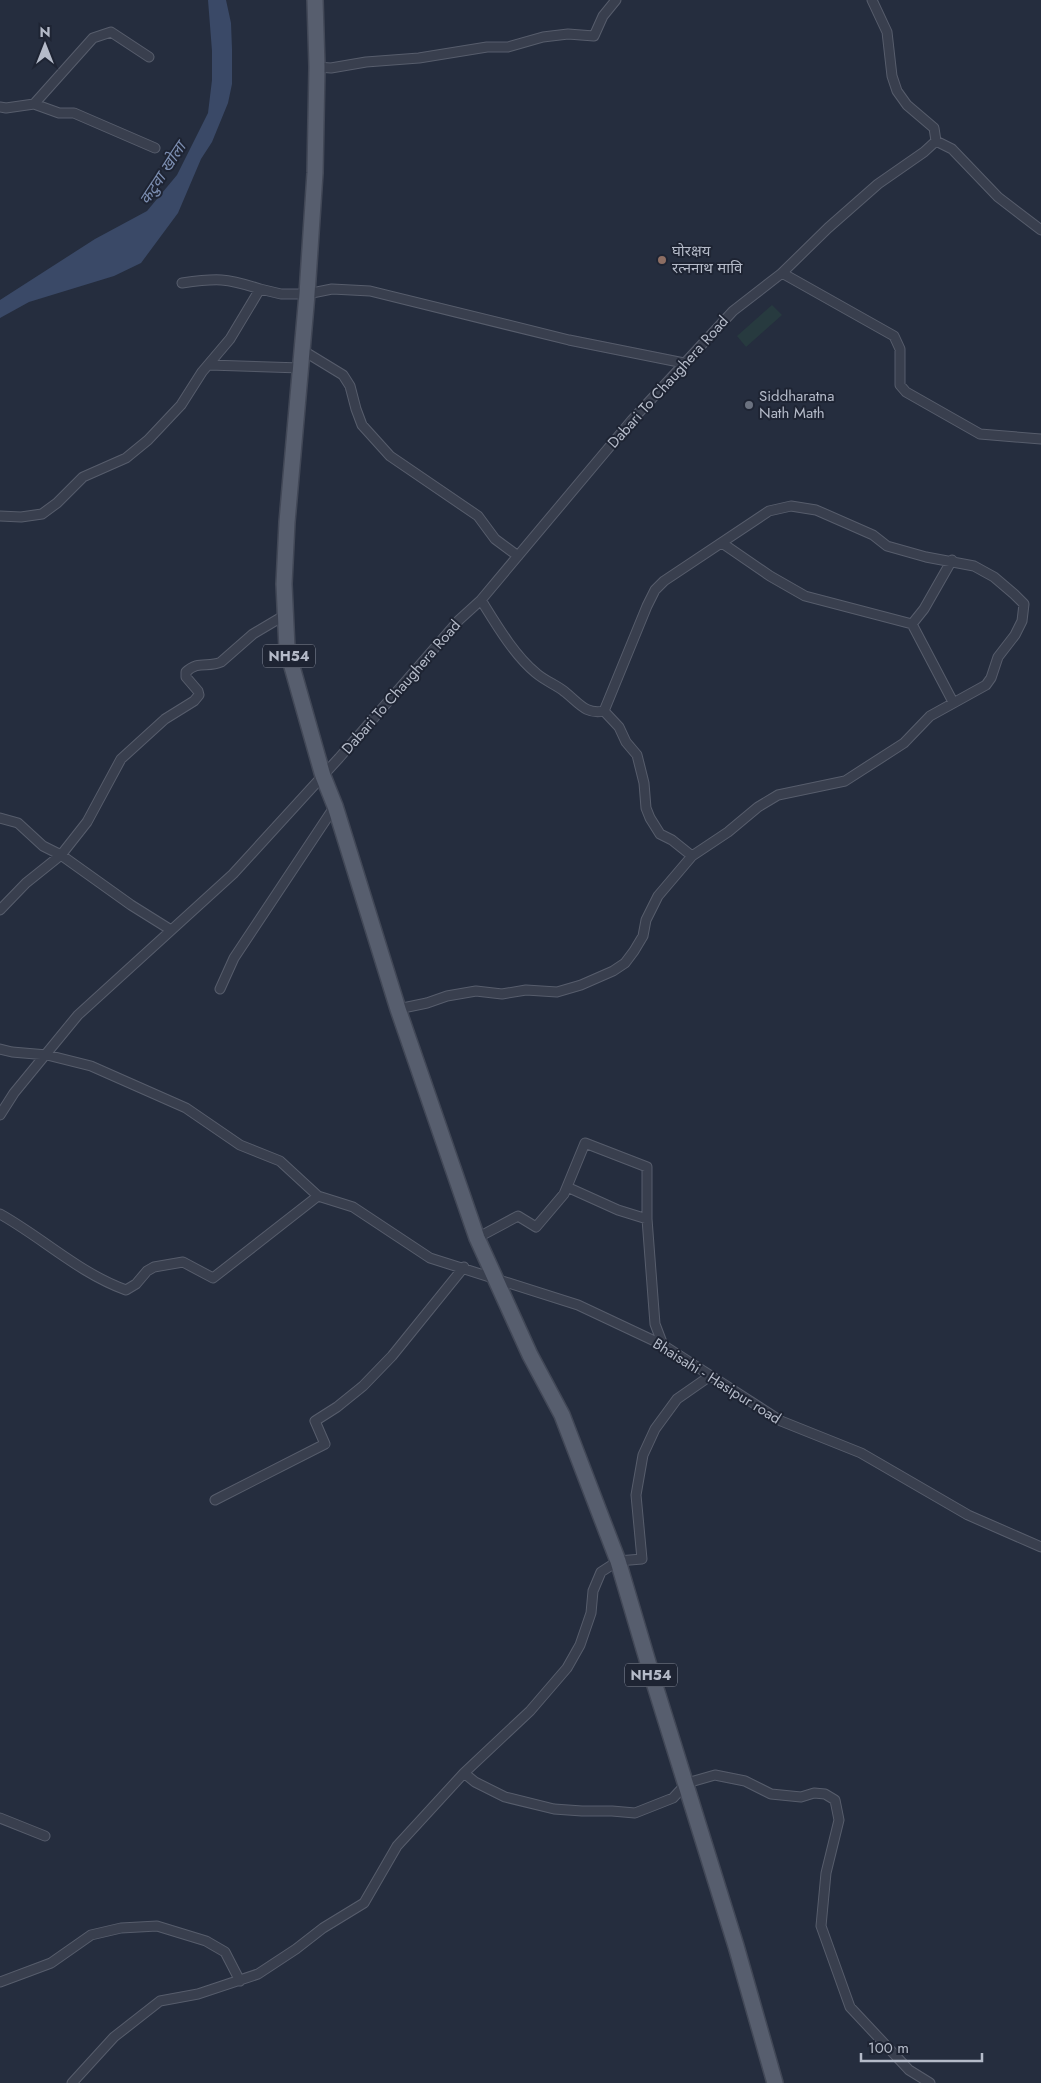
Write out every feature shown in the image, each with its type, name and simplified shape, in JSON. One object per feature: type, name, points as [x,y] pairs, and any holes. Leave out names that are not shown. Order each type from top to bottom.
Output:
[{"type":"main road","name":"NH54","points":[[315,0],[317,67],[315,172],[307,294],[287,522],[284,584],[287,649],[323,776],[335,806],[398,1010],[477,1238],[530,1355],[570,1433],[618,1561],[736,1946],[775,2083]]},
{"type":"street","points":[[317,67],[330,68],[366,62],[419,58],[487,47],[508,47],[543,37],[568,34],[594,36],[603,16],[616,0]]},
{"type":"street","points":[[872,0],[887,32],[892,76],[897,91],[906,105],[934,128],[936,141],[952,149],[998,197],[1041,230]]},
{"type":"street","points":[[34,104],[93,38],[111,32],[149,58]]},
{"type":"street","points":[[0,108],[34,104],[58,113],[74,113],[155,148]]},
{"type":"street","name":"Dabari To Chaughera Road","points":[[0,1115],[14,1094],[78,1015],[233,874],[323,776],[460,620],[481,600],[632,420],[733,311],[782,273],[828,228],[878,184],[924,152],[936,141]]},
{"type":"street","points":[[782,273],[894,336],[900,349],[900,385],[906,392],[980,434],[1041,439]]},
{"type":"street","points":[[182,283],[214,278],[232,280],[281,294],[307,294],[332,290],[370,291],[551,336],[684,363]]},
{"type":"street","points":[[0,516],[21,517],[42,514],[58,503],[83,477],[126,458],[148,440],[181,405],[209,364],[230,339],[260,289]]},
{"type":"street","points":[[302,350],[343,375],[350,386],[362,425],[390,456],[478,516],[495,540],[518,556]]},
{"type":"street","points":[[209,364],[301,368]]},
{"type":"street","points":[[398,1010],[447,996],[476,991],[502,994],[526,990],[557,992],[581,985],[613,971],[625,963],[634,951],[644,936],[646,920],[658,896],[692,856],[728,832],[758,807],[778,795],[845,781],[904,743],[930,716],[986,685],[991,678],[998,657],[1015,635],[1022,621],[1024,604],[994,577],[974,566],[952,560],[926,557],[887,546],[873,536],[816,510],[791,506],[769,511],[675,572],[655,590],[604,711]]},
{"type":"street","points":[[722,543],[770,576],[805,596],[912,624],[953,702]]},
{"type":"street","points":[[912,624],[924,609],[952,560]]},
{"type":"street","points":[[481,600],[498,628],[536,673],[565,692],[585,710],[596,713],[604,711]]},
{"type":"street","points":[[0,910],[26,883],[61,855],[87,822],[121,759],[165,719],[194,701],[198,696],[198,691],[186,677],[186,672],[192,666],[216,665],[253,634],[285,615]]},
{"type":"street","points":[[604,711],[619,727],[626,742],[637,755],[644,783],[646,808],[650,818],[660,834],[672,840],[692,856]]},
{"type":"street","points":[[220,989],[234,958],[335,806]]},
{"type":"street","points":[[0,818],[18,823],[43,846],[61,855],[131,906],[171,930]]},
{"type":"street","points":[[0,1049],[47,1055],[91,1066],[186,1108],[240,1144],[280,1161],[318,1196],[213,1278],[183,1262],[147,1271],[136,1284],[126,1290],[94,1276],[22,1226],[0,1214]]},
{"type":"street","points":[[477,1238],[518,1216],[536,1227],[564,1194],[585,1143],[647,1167],[647,1219],[655,1324],[663,1345]]},
{"type":"street","points":[[567,1187],[618,1210],[647,1219]]},
{"type":"street","name":"Bhaisahi - Hasipur road","points":[[318,1196],[353,1207],[430,1258],[464,1267],[496,1280],[578,1305],[663,1345],[781,1422],[861,1454],[968,1515],[1038,1546]]},
{"type":"street","points":[[214,1500],[325,1444],[315,1421],[337,1407],[363,1386],[392,1356],[464,1267]]},
{"type":"street","points":[[72,2083],[114,2037],[160,2001],[198,1994],[258,1974],[296,1949],[323,1928],[364,1903],[397,1846],[464,1773],[530,1712],[567,1668],[580,1645],[591,1613],[594,1591],[601,1572],[618,1561],[642,1559],[636,1495],[642,1456],[655,1429],[677,1399],[710,1376]]},
{"type":"street","points":[[464,1773],[475,1782],[504,1797],[554,1809],[635,1813],[673,1798],[686,1783],[715,1774],[745,1781],[771,1794],[801,1797],[825,1794],[835,1800],[840,1820],[826,1873],[821,1926],[850,2007],[909,2070],[930,2083]]},
{"type":"street","points":[[0,1818],[44,1836]]},
{"type":"street","points":[[0,1982],[51,1963],[91,1935],[121,1928],[157,1926],[206,1941],[225,1952],[240,1981]]},
{"type":"green space","points":[[772,305],[782,315],[746,347],[737,336]]},
{"type":"water","points":[[208,0],[226,0],[231,23],[232,84],[228,103],[212,142],[201,159],[178,213],[141,263],[114,276],[29,302],[0,318],[0,300],[95,239],[147,211],[177,175],[208,113],[212,80],[212,51]]},
{"type":"place","name":"घोरक्षय रत्ननाथ मावि","points":[[662,260]]},
{"type":"place","name":"Siddharatna Nath Math","points":[[749,405]]},
{"type":"water label","name":"कटुवा खोला","points":[[162,173]]}]
